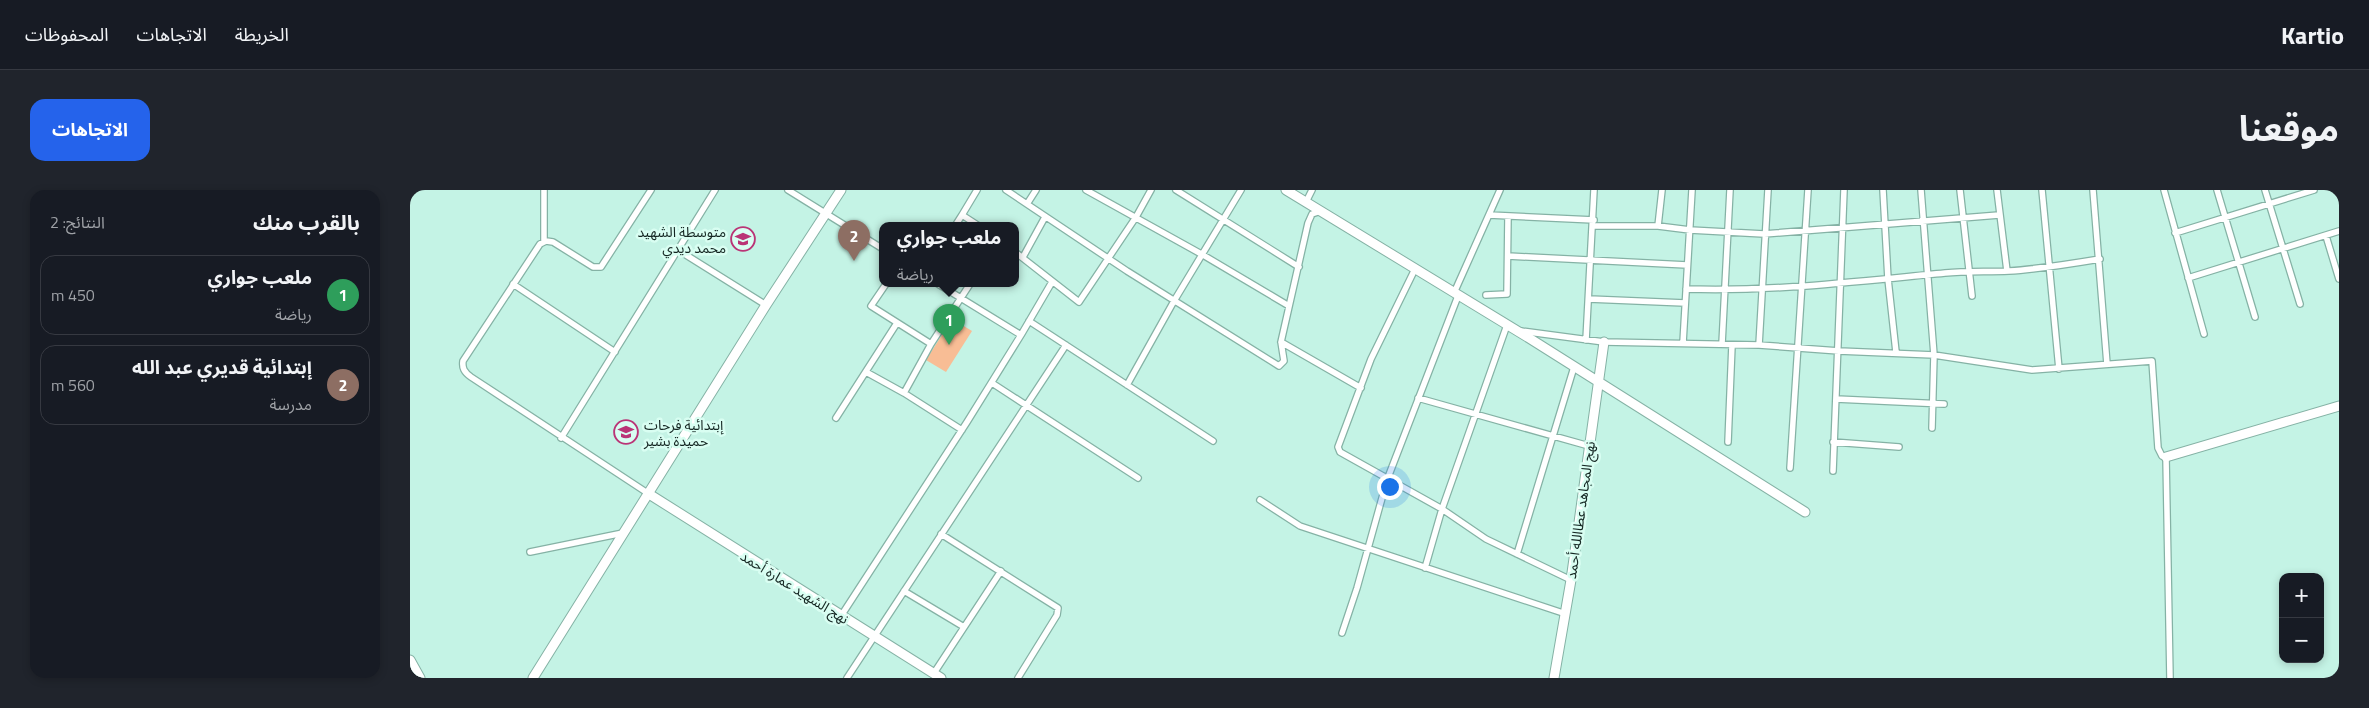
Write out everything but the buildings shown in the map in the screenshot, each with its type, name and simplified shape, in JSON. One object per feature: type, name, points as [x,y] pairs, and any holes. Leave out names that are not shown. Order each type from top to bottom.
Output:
[{"type":"street","points":[[544,190],[544,241],[513,284],[464,361],[464,370],[471,377],[561,438],[649,494]]},
{"type":"street","points":[[544,241],[553,242],[593,267],[602,267],[651,190]]},
{"type":"street","points":[[561,438],[715,190]]},
{"type":"street","points":[[788,190],[879,246]]},
{"type":"street","points":[[533,678],[840,190]]},
{"type":"street","points":[[957,222],[977,190]]},
{"type":"street","points":[[1006,190],[1108,259],[1279,366],[1284,361],[1280,342],[1308,223],[1312,214],[1321,211]]},
{"type":"street","points":[[1027,204],[1036,190]]},
{"type":"street","points":[[1086,190],[1203,255],[1289,306]]},
{"type":"street","points":[[1019,254],[1079,302],[1136,217],[1151,190]]},
{"type":"street","points":[[1176,190],[1299,266]]},
{"type":"street","points":[[1127,385],[1174,301],[1242,190]]},
{"type":"street","points":[[1286,190],[1598,381],[1805,512]]},
{"type":"street","points":[[1306,202],[1312,190]]},
{"type":"street","points":[[1342,633],[1387,480],[1456,294],[1500,190]]},
{"type":"street","points":[[1586,340],[1594,223],[1594,190]]},
{"type":"street","points":[[1658,226],[1662,190]]},
{"type":"street","points":[[1683,343],[1692,190]]},
{"type":"street","points":[[1722,344],[1730,190]]},
{"type":"street","points":[[1760,345],[1764,234],[1768,190]]},
{"type":"street","points":[[1790,468],[1808,190]]},
{"type":"street","points":[[1833,471],[1842,284],[1841,228],[1844,190]]},
{"type":"street","points":[[1883,190],[1888,279],[1896,352]]},
{"type":"street","points":[[1921,190],[1934,355],[1932,428]]},
{"type":"street","points":[[1960,190],[1972,296]]},
{"type":"street","points":[[1997,190],[2007,271]]},
{"type":"street","points":[[2042,190],[2059,369]]},
{"type":"street","points":[[2093,190],[2107,364]]},
{"type":"street","points":[[2164,190],[2204,334]]},
{"type":"street","points":[[2216,190],[2255,317]]},
{"type":"street","points":[[2265,190],[2300,304]]},
{"type":"street","points":[[2175,233],[2314,190]]},
{"type":"street","points":[[962,215],[973,222]]},
{"type":"street","points":[[1489,215],[1764,234],[1999,215]]},
{"type":"street","points":[[1486,294],[1507,294],[1508,216]]},
{"type":"street","points":[[1023,257],[1045,218]]},
{"type":"street","points":[[2188,278],[2339,231]]},
{"type":"street","points":[[2326,236],[2339,279]]},
{"type":"street","points":[[678,250],[766,306]]},
{"type":"street","points":[[1508,256],[1687,265]]},
{"type":"street","points":[[1686,290],[1842,284],[1970,270],[2007,271],[2050,267],[2100,259]]},
{"type":"street","points":[[1415,269],[1371,359],[1338,446],[1344,455],[1442,509],[1486,539],[1571,580]]},
{"type":"street","points":[[841,616],[992,383],[1052,282]]},
{"type":"street","points":[[513,284],[615,352]]},
{"type":"street","points":[[884,287],[871,306],[931,344]]},
{"type":"street","points":[[943,287],[1021,336]]},
{"type":"street","points":[[904,393],[931,344],[968,287]]},
{"type":"street","points":[[1589,299],[1685,304]]},
{"type":"street","points":[[1029,321],[1213,441]]},
{"type":"street","points":[[836,418],[897,323]]},
{"type":"street","points":[[1425,568],[1442,509],[1507,325]]},
{"type":"street","points":[[1516,331],[1604,342],[1760,345],[1839,352],[1896,352],[1934,355],[2013,369],[2032,370],[2152,361],[2158,448],[2162,456],[2166,457],[2339,406]]},
{"type":"street","points":[[1280,342],[1361,388]]},
{"type":"street","name":"نهج المجاهد عطاالله أحمد","points":[[1554,678],[1566,614],[1604,342]]},
{"type":"street","points":[[847,678],[1066,345]]},
{"type":"street","points":[[1728,442],[1732,345]]},
{"type":"street","points":[[1517,554],[1574,367]]},
{"type":"street","points":[[866,372],[904,393],[962,430]]},
{"type":"street","points":[[992,383],[1138,478]]},
{"type":"street","points":[[1418,398],[1589,446]]},
{"type":"street","points":[[1836,398],[1944,404]]},
{"type":"street","points":[[1833,442],[1899,447]]},
{"type":"street","points":[[2166,457],[2170,678]]},
{"type":"street","name":"نهج الشهيد عمارة أحمد","points":[[649,494],[938,676]]},
{"type":"street","points":[[1260,500],[1300,526],[1566,614]]},
{"type":"street","points":[[530,552],[625,533]]},
{"type":"street","points":[[941,534],[1059,610],[1018,678]]},
{"type":"street","points":[[938,676],[964,627],[1001,571]]},
{"type":"street","points":[[904,591],[964,627]]},
{"type":"street","points":[[410,660],[420,678]]},
{"type":"shaded area","points":[[952,319],[972,331],[946,372],[926,360]]},
{"type":"place","name":"متوسطة الشهيد محمد ديدي","points":[[743,239]]},
{"type":"place","name":"إبتدائية قديري عبد الله","points":[[854,261]]},
{"type":"place","name":"ملعب جواري","points":[[949,345]]},
{"type":"place","name":"إبتدائية فرحات حميدة بشير","points":[[626,432]]}]
